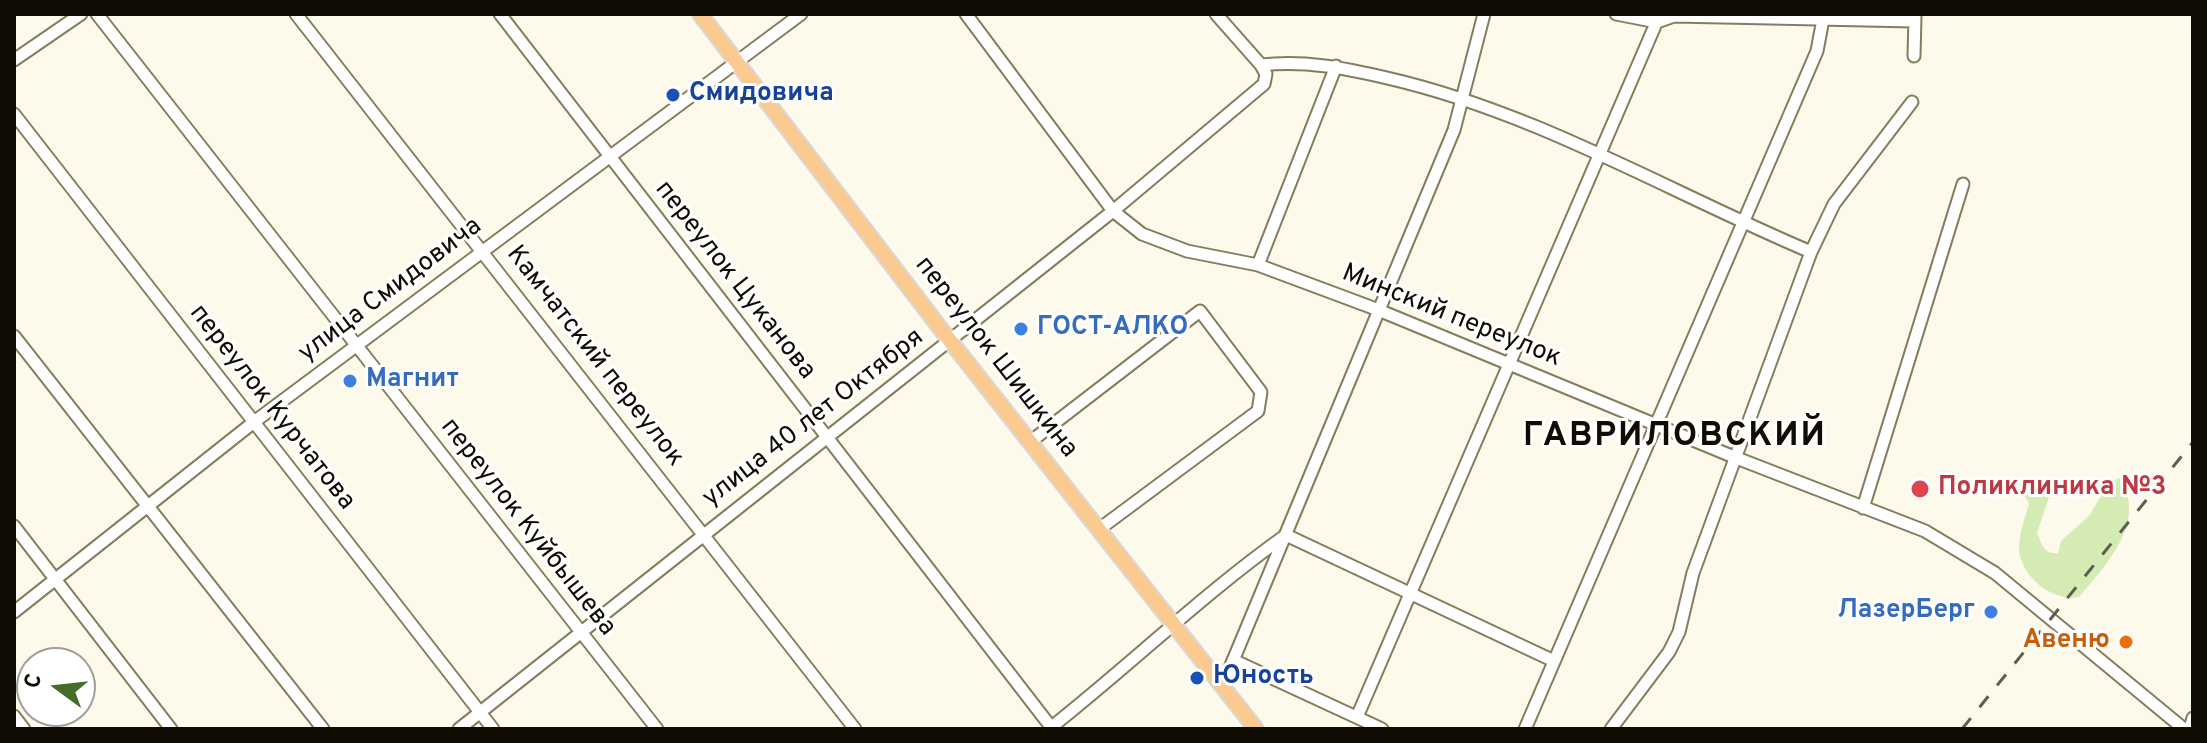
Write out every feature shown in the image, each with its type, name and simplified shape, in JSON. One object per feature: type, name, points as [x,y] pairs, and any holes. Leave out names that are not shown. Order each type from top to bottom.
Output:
[{"type":"main road","name":"переулок Шишкина","points":[[700,14],[1254,728]]},
{"type":"street","points":[[61,14],[78,16]]},
{"type":"street","name":"переулок Куйбышева","points":[[97,14],[657,729]]},
{"type":"street","name":"Камчатский переулок","points":[[296,14],[855,729]]},
{"type":"street","name":"переулок Цуканова","points":[[500,14],[1050,728]]},
{"type":"street","name":"улица Смидовича","points":[[14,612],[254,422],[801,14]]},
{"type":"street","name":"Минский переулок","points":[[966,14],[1113,211],[1153,238],[1187,251],[1258,265],[1376,309],[1734,457],[1925,531],[1995,573],[2184,729]]},
{"type":"street","points":[[1216,14],[1261,65],[1294,61],[1336,66],[1461,96],[1600,155],[1811,252]]},
{"type":"street","points":[[1222,687],[1376,309],[1454,130],[1484,14]]},
{"type":"street","points":[[1616,14],[1658,18],[1915,18],[1914,56]]},
{"type":"street","points":[[14,60],[78,16]]},
{"type":"street","points":[[1525,729],[1817,51],[1824,17]]},
{"type":"street","points":[[1357,717],[1507,362],[1658,18]]},
{"type":"street","name":"улица 40 лет Октября","points":[[459,729],[1113,211],[1264,84],[1266,74],[1261,65]]},
{"type":"street","points":[[1258,265],[1336,66]]},
{"type":"street","points":[[1611,729],[1669,652],[1679,632],[1693,573],[1734,457],[1811,252],[1834,204],[1912,102]]},
{"type":"street","name":"переулок Курчатова","points":[[14,114],[493,729]]},
{"type":"street","points":[[1863,508],[1963,184]]},
{"type":"street","points":[[1030,442],[1200,311],[1261,392],[1258,411],[1098,530]]},
{"type":"street","points":[[14,336],[323,729]]},
{"type":"street","points":[[14,526],[171,729]]},
{"type":"street","points":[[1286,535],[1554,661]]},
{"type":"street","points":[[1050,728],[1175,626],[1233,573],[1286,535]]},
{"type":"street","points":[[1233,660],[1382,729]]},
{"type":"street","points":[[14,716],[24,729]]},
{"type":"street","points":[[2190,729],[2193,718]]},
{"type":"green space","points":[[2025,477],[2048,482],[2052,488],[2037,533],[2044,548],[2053,553],[2058,553],[2061,541],[2089,516],[2109,483],[2119,478],[2127,494],[2129,510],[2120,542],[2079,597],[2052,593],[2037,583],[2025,568],[2019,545],[2029,503],[2020,488]]},
{"type":"railway","points":[[1962,729],[2193,442]]},
{"type":"place","name":"Смидовича","points":[[673,95]]},
{"type":"place","name":"ГОСТ-АЛКО","points":[[1021,329]]},
{"type":"place","name":"Магнит","points":[[350,381]]},
{"type":"place","name":"Поликлиника №3","points":[[1920,489]]},
{"type":"place","name":"ЛазерБерг","points":[[1991,612]]},
{"type":"place","name":"Авеню","points":[[2126,642]]},
{"type":"place","name":"Юность","points":[[1197,678]]},
{"type":"district","name":"ГАВРИЛОВСКИЙ","points":[[1675,438]]}]
